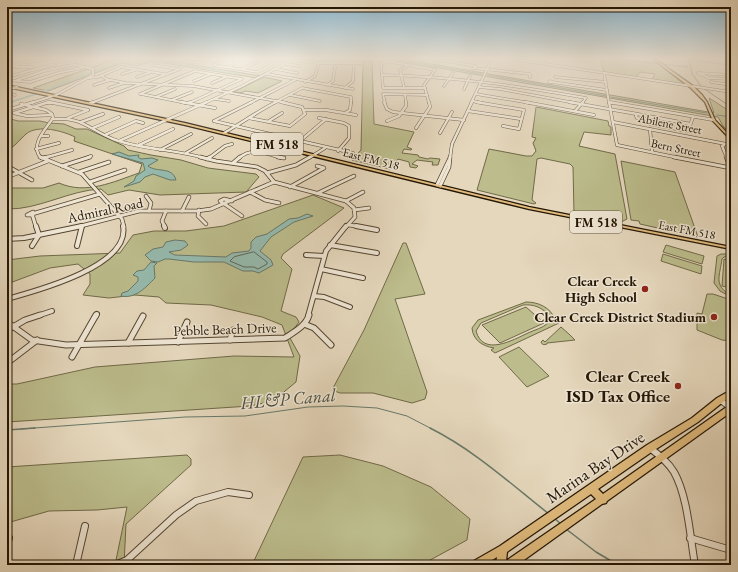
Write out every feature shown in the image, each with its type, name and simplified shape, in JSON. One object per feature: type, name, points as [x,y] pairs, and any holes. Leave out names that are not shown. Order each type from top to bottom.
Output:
[{"type":"main road","points":[[691,86],[706,102],[712,120],[731,139]]},
{"type":"main road","name":"East FM 518","points":[[7,87],[14,87],[92,103],[225,132],[530,207],[730,246]]},
{"type":"main road","name":"Marina Bay Drive","points":[[475,565],[503,549],[650,448],[695,420],[720,400],[731,394]]},
{"type":"main road","name":"Marina Bay Drive","points":[[509,565],[731,408]]},
{"type":"main road","points":[[695,420],[703,428]]},
{"type":"main road","points":[[680,430],[689,437]]},
{"type":"main road","points":[[591,488],[602,500]]},
{"type":"main road","points":[[501,565],[503,549]]},
{"type":"street","points":[[7,109],[52,95],[72,86]]},
{"type":"street","points":[[109,88],[116,86]]},
{"type":"street","points":[[92,103],[138,86]]},
{"type":"street","points":[[161,86],[140,94],[215,108]]},
{"type":"street","points":[[190,86],[295,104],[304,110],[326,109],[356,115]]},
{"type":"street","points":[[188,103],[227,86]]},
{"type":"street","points":[[119,141],[200,106],[242,86]]},
{"type":"street","points":[[279,136],[214,121],[284,86]]},
{"type":"street","points":[[330,86],[353,89]]},
{"type":"street","points":[[383,86],[383,88],[425,88],[430,107],[416,128]]},
{"type":"street","points":[[520,86],[586,98],[575,111]]},
{"type":"street","points":[[575,86],[606,90]]},
{"type":"street","points":[[606,86],[613,122]]},
{"type":"street","points":[[691,86],[731,91]]},
{"type":"street","points":[[439,185],[449,167],[452,144],[479,87],[690,124]]},
{"type":"street","points":[[713,87],[731,91]]},
{"type":"street","points":[[156,97],[175,89]]},
{"type":"street","points":[[225,132],[278,101],[302,89],[350,97],[350,110],[345,113]]},
{"type":"street","points":[[172,100],[192,92]]},
{"type":"street","points":[[7,93],[15,95]]},
{"type":"street","points":[[427,94],[383,94],[385,108],[401,113],[464,120]]},
{"type":"street","points":[[387,121],[399,116],[406,106],[405,94]]},
{"type":"street","points":[[476,94],[594,114]]},
{"type":"street","points":[[290,95],[320,101]]},
{"type":"street","points":[[215,99],[229,101]]},
{"type":"street","points":[[345,101],[351,101]]},
{"type":"street","points":[[473,101],[524,110],[520,129],[503,126]]},
{"type":"street","points":[[52,115],[27,116],[14,114],[49,102],[88,110],[66,118],[53,119]]},
{"type":"street","points":[[609,102],[712,120]]},
{"type":"street","points":[[7,299],[72,278],[103,261],[115,251],[125,238],[126,227],[90,182],[79,172],[42,158],[36,151],[36,144],[53,119],[52,115],[46,110],[23,104]]},
{"type":"street","points":[[249,118],[290,126],[305,114],[304,110]]},
{"type":"street","points":[[468,111],[522,119]]},
{"type":"street","points":[[440,133],[452,112]]},
{"type":"street","points":[[268,121],[282,113]]},
{"type":"street","points":[[82,122],[103,114]]},
{"type":"street","points":[[637,114],[637,118],[645,122],[688,131],[693,117]]},
{"type":"street","points":[[66,118],[82,122],[119,141],[160,150],[186,153],[207,159],[257,167],[267,172],[274,182],[318,193],[346,201],[351,204],[355,217],[330,245],[324,256],[307,321],[304,324],[314,328],[331,345]]},
{"type":"street","points":[[93,128],[119,118]]},
{"type":"street","points":[[318,118],[344,123],[350,128],[349,138],[338,151]]},
{"type":"street","points":[[326,119],[300,141],[323,148],[353,153]]},
{"type":"street","points":[[105,135],[136,121],[143,123]]},
{"type":"street","name":"Abilene Street","points":[[613,122],[730,145]]},
{"type":"street","name":"Bern Street","points":[[613,122],[616,145],[731,169]]},
{"type":"street","points":[[138,145],[173,129]]},
{"type":"street","points":[[650,129],[652,152]]},
{"type":"street","points":[[160,150],[190,134]]},
{"type":"street","points":[[41,136],[48,136]]},
{"type":"street","points":[[186,153],[212,138]]},
{"type":"street","points":[[36,149],[59,143]]},
{"type":"street","points":[[207,159],[225,146],[232,144]]},
{"type":"street","points":[[724,145],[722,146],[731,169]]},
{"type":"street","points":[[267,172],[288,168],[323,148]]},
{"type":"street","points":[[42,158],[72,150]]},
{"type":"street","points":[[232,163],[243,154],[254,150],[284,158]]},
{"type":"street","points":[[62,166],[91,156]]},
{"type":"street","points":[[7,177],[49,161]]},
{"type":"street","points":[[79,172],[109,162]]},
{"type":"street","points":[[7,166],[32,180]]},
{"type":"street","points":[[290,187],[299,180],[320,172],[324,168],[317,166]]},
{"type":"street","points":[[90,182],[125,170]]},
{"type":"street","points":[[318,193],[354,176]]},
{"type":"street","name":"Admiral Road","points":[[7,239],[39,235],[82,226],[139,211],[211,209],[274,182]]},
{"type":"street","points":[[250,192],[265,200],[279,203]]},
{"type":"street","points":[[346,201],[363,192]]},
{"type":"street","points":[[32,246],[39,235],[35,214],[100,194]]},
{"type":"street","points":[[146,196],[152,202],[149,211]]},
{"type":"street","points":[[182,211],[189,197]]},
{"type":"street","points":[[232,201],[224,199],[220,201],[242,216]]},
{"type":"street","points":[[354,210],[369,208]]},
{"type":"street","points":[[199,210],[198,216],[206,224]]},
{"type":"street","points":[[165,228],[162,221],[166,211]]},
{"type":"street","points":[[349,225],[377,230]]},
{"type":"street","points":[[77,246],[82,226]]},
{"type":"street","points":[[330,245],[377,253]]},
{"type":"street","points":[[306,256],[324,256]]},
{"type":"street","points":[[321,269],[363,278]]},
{"type":"street","points":[[314,296],[324,297],[350,307]]},
{"type":"street","points":[[13,327],[25,320],[52,311]]},
{"type":"street","points":[[72,358],[97,314]]},
{"type":"street","points":[[128,344],[143,316]]},
{"type":"street","name":"Pebble Beach Drive","points":[[7,322],[32,340],[66,345],[285,338],[304,324]]},
{"type":"street","points":[[178,342],[187,322]]},
{"type":"street","points":[[230,340],[233,330]]},
{"type":"street","points":[[7,363],[37,340]]},
{"type":"street","points":[[720,400],[731,408]]},
{"type":"street","points":[[650,448],[668,464],[676,476],[695,565]]},
{"type":"street","points":[[115,565],[127,562],[176,515],[196,501],[228,492],[249,495]]},
{"type":"street","points":[[76,565],[85,526]]},
{"type":"street","points":[[690,538],[731,550]]},
{"type":"green space","points":[[40,86],[62,86],[48,91],[33,88]]},
{"type":"green space","points":[[246,86],[273,86],[258,93],[246,91],[240,93],[233,92]]},
{"type":"green space","points":[[362,86],[373,86],[374,124],[414,132],[407,147],[412,149],[404,149],[402,153],[418,155],[419,157],[428,159],[440,159],[438,165],[432,165],[433,162],[417,160],[412,164],[418,166],[416,168],[410,167],[409,162],[398,159],[390,169],[352,160],[361,150]]},
{"type":"green space","points":[[539,86],[557,86],[714,113],[709,98],[731,112],[731,134],[723,126],[718,117]]},
{"type":"green space","points":[[536,107],[608,121],[609,126],[611,127],[611,135],[584,132],[579,146],[615,154],[627,219],[621,222],[574,213],[573,167],[570,164],[541,158],[537,159],[532,200],[536,203],[534,204],[477,190],[489,149],[526,156],[532,156],[536,151],[533,143],[536,138],[532,137]]},
{"type":"green space","points":[[7,118],[18,121],[40,121],[64,124],[76,129],[87,129],[124,146],[128,150],[181,160],[208,168],[256,174],[259,177],[246,192],[160,195],[129,190],[108,195],[101,189],[89,190],[30,206],[7,209],[7,188],[43,188],[59,183],[79,188],[99,186],[139,173],[142,164],[74,141],[75,137],[64,133],[44,129],[31,131],[7,150]]},
{"type":"green space","points":[[621,161],[675,172],[698,237],[640,224],[639,221],[631,220]]},
{"type":"green space","points":[[313,195],[344,208],[283,254],[281,258],[292,269],[281,311],[296,317],[299,322],[291,333],[290,338],[300,356],[296,382],[273,401],[250,406],[7,422],[7,384],[17,384],[95,367],[234,356],[294,357],[282,325],[262,317],[211,305],[166,303],[159,297],[135,295],[109,298],[83,295],[90,284],[90,274],[78,264],[50,268],[7,284],[7,260],[40,256],[120,253],[133,235],[154,231],[186,231],[224,226]]},
{"type":"green space","points":[[403,243],[406,243],[425,294],[395,299],[427,392],[425,399],[412,403],[373,393],[340,393],[332,390],[364,330]]},
{"type":"green space","points":[[666,245],[704,256],[702,264],[663,252]]},
{"type":"green space","points":[[663,254],[702,266],[701,274],[661,261]]},
{"type":"green space","points":[[721,254],[731,254],[731,256],[724,257],[722,259],[719,280],[722,288],[725,292],[731,295],[731,297],[720,291],[714,283],[717,256]]},
{"type":"green space","points":[[724,259],[731,261],[731,288],[722,286]]},
{"type":"green space","name":"Clear Creek District Stadium","points":[[707,294],[713,294],[731,300],[731,341],[722,340],[697,330],[697,313],[702,314]]},
{"type":"green space","points":[[526,302],[535,303],[547,308],[553,315],[555,319],[554,321],[559,323],[495,353],[491,350],[494,348],[482,344],[474,336],[472,328],[478,320]],"holes":[[[523,305],[543,310],[548,315],[548,323],[541,328],[499,344],[492,345],[485,343],[480,339],[476,331],[481,323]]]},
{"type":"green space","points":[[526,307],[544,323],[500,343],[482,325]]},
{"type":"green space","points":[[561,327],[575,340],[547,343],[545,345],[542,344],[541,342],[543,340],[545,342]]},
{"type":"green space","points":[[519,347],[549,376],[527,387],[499,357]]},
{"type":"green space","points":[[187,455],[191,459],[191,465],[126,524],[124,565],[115,565],[127,507],[97,510],[49,511],[7,523],[7,467]]},
{"type":"green space","points":[[340,455],[383,466],[431,487],[470,519],[467,540],[421,565],[252,565],[303,457]]},
{"type":"water","points":[[119,152],[129,156],[139,155],[138,157],[141,159],[152,158],[158,160],[148,166],[168,171],[176,180],[170,180],[153,174],[145,177],[140,182],[124,187],[134,181],[136,176],[145,170],[143,163],[112,154]]},
{"type":"water","points":[[307,214],[313,216],[294,222],[271,237],[260,251],[271,260],[273,265],[259,273],[253,271],[243,271],[224,262],[194,262],[165,259],[158,262],[151,261],[145,255],[153,249],[163,247],[166,242],[175,240],[185,241],[188,245],[181,250],[169,252],[175,255],[226,257],[232,253],[249,251],[251,248],[251,242],[256,237],[267,234],[289,219],[298,218]]},
{"type":"water","points":[[151,262],[157,263],[154,266],[155,278],[140,292],[131,296],[121,296],[122,293],[128,291],[138,281],[138,277],[133,275],[137,271],[144,270]]},
{"type":"waterway","points":[[44,91],[58,86]]},
{"type":"waterway","points":[[548,86],[606,96]]},
{"type":"waterway","points":[[703,88],[731,107]]},
{"type":"waterway","points":[[10,102],[36,94]]},
{"type":"waterway","points":[[611,97],[707,113]]},
{"type":"waterway","points":[[717,115],[731,117]]},
{"type":"waterway","name":"HL&P Canal","points":[[21,429],[185,417],[245,416],[308,407],[343,406],[377,408],[407,416],[432,429]]},
{"type":"waterway","name":"HL&P Canal","points":[[21,429],[35,428]]},
{"type":"waterway","name":"HL&P Canal","points":[[430,428],[462,446],[549,514]]},
{"type":"waterway","name":"HL&P Canal","points":[[7,430],[21,429]]},
{"type":"waterway","name":"HL&P Canal","points":[[554,518],[561,524]]},
{"type":"waterway","name":"HL&P Canal","points":[[566,529],[596,552],[618,565]]},
{"type":"place","name":"Clear Creek High School","points":[[645,289]]},
{"type":"place","name":"Clear Creek District Stadium","points":[[714,317]]},
{"type":"place","name":"Clear Creek ISD Tax Office","points":[[678,386]]}]
